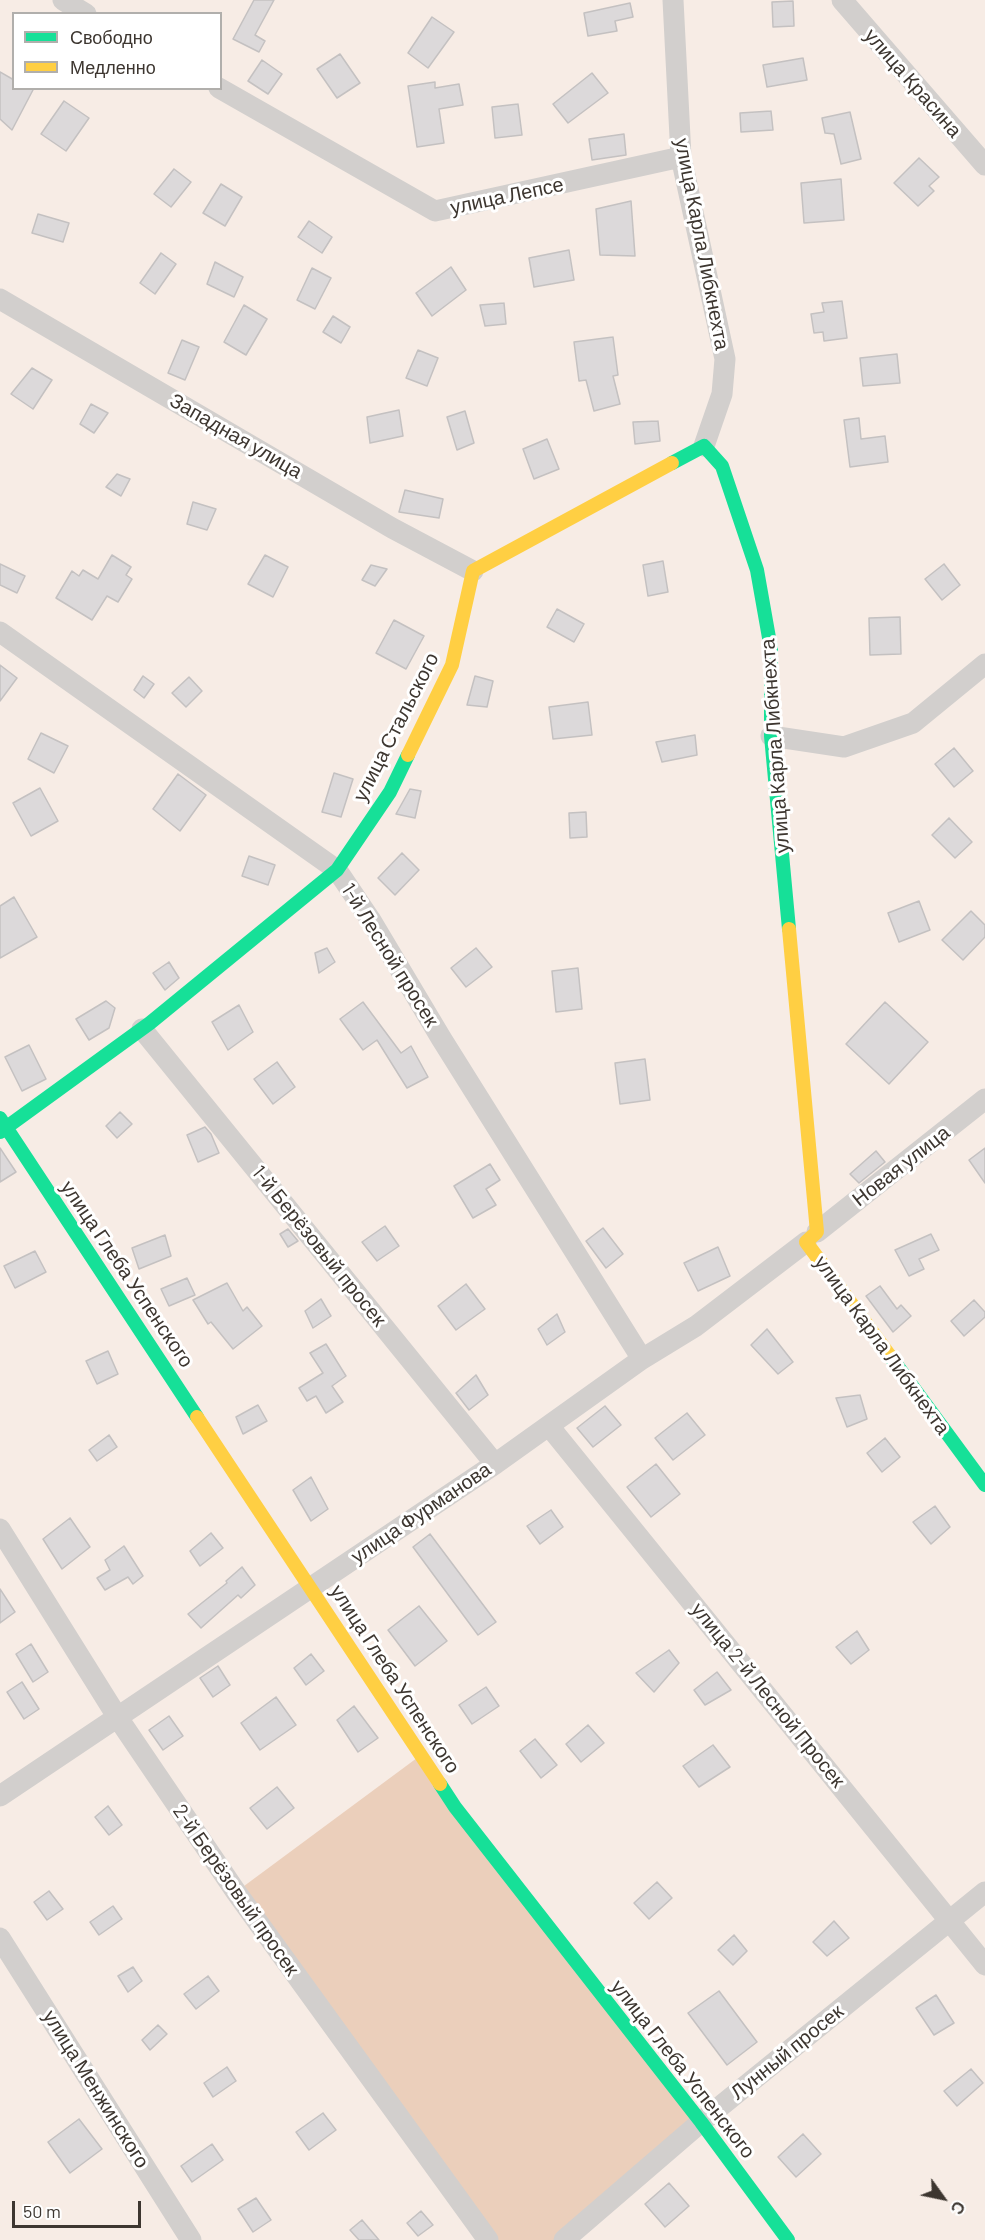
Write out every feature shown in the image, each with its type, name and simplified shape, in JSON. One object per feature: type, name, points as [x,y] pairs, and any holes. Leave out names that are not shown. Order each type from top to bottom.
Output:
[{"type":"street","points":[[63,0],[84,12]]},
{"type":"street","name":"улица Карла Либкнехта","points":[[673,0],[681,157],[725,359],[722,394],[704,446],[722,466],[757,570],[771,649],[771,736],[812,1237],[985,1485]]},
{"type":"street","name":"улица Красина","points":[[842,0],[985,165]]},
{"type":"street","name":"улица Лепсе","points":[[222,90],[435,211],[681,157]]},
{"type":"street","name":"Западная улица","points":[[0,299],[392,528],[473,571]]},
{"type":"street","points":[[473,571],[704,446]]},
{"type":"street","name":"улица Стальского","points":[[2,1126],[142,1029],[337,870],[390,792],[452,665],[473,571]]},
{"type":"street","name":"1-й Лесной просек","points":[[0,632],[337,870],[370,919],[447,1048],[642,1359]]},
{"type":"street","points":[[771,736],[844,747],[913,723],[985,664]]},
{"type":"street","name":"1-й Берёзовый просек","points":[[142,1029],[495,1464]]},
{"type":"street","name":"Новая улица","points":[[812,1237],[985,1099]]},
{"type":"street","name":"улица Глеба Успенского","points":[[2,1126],[311,1586],[455,1807],[701,2122],[788,2240]]},
{"type":"street","name":"улица Фурманова","points":[[0,1796],[495,1464],[642,1359],[696,1326],[812,1237]]},
{"type":"street","name":"улица 2-й Лесной Просек","points":[[549,1426],[985,1965]]},
{"type":"street","name":"2-й Берёзовый просек","points":[[0,1529],[118,1718],[236,1892],[488,2240]]},
{"type":"street","name":"Лунный просек","points":[[564,2240],[701,2122],[985,1892]]},
{"type":"street","name":"улица Менжинского","points":[[0,1938],[191,2240]]},
{"type":"shaded area","points":[[421,1755],[701,2122],[564,2240],[488,2240],[236,1892]]},
{"type":"building","points":[[254,0],[274,0],[255,35],[265,41],[259,52],[233,39]]},
{"type":"building","points":[[793,1],[794,26],[773,27],[772,2]]},
{"type":"building","points":[[630,3],[633,17],[615,21],[617,31],[588,36],[584,13]]},
{"type":"building","points":[[432,17],[454,32],[428,68],[408,53]]},
{"type":"building","points":[[340,54],[360,83],[337,98],[317,69]]},
{"type":"building","points":[[803,58],[807,80],[767,87],[763,65]]},
{"type":"building","points":[[262,60],[282,74],[268,94],[248,81]]},
{"type":"building","points":[[0,72],[12,79],[12,90],[33,90],[12,130],[0,119]]},
{"type":"building","points":[[592,73],[608,93],[568,123],[553,104]]},
{"type":"building","points":[[435,82],[435,88],[459,84],[463,105],[439,109],[444,143],[417,147],[408,86]]},
{"type":"building","points":[[64,101],[89,118],[66,151],[41,134]]},
{"type":"building","points":[[518,104],[522,135],[495,138],[492,107]]},
{"type":"building","points":[[771,111],[773,130],[741,132],[740,113]]},
{"type":"building","points":[[850,112],[861,159],[841,164],[834,134],[825,133],[822,118]]},
{"type":"building","points":[[624,134],[626,155],[592,160],[589,139]]},
{"type":"building","points":[[919,158],[939,177],[929,186],[934,191],[918,206],[894,183]]},
{"type":"building","points":[[174,169],[191,182],[171,207],[154,194]]},
{"type":"building","points":[[841,179],[844,220],[804,223],[801,183]]},
{"type":"building","points":[[221,184],[242,197],[225,226],[203,213]]},
{"type":"building","points":[[631,201],[635,256],[600,255],[596,209]]},
{"type":"building","points":[[38,214],[69,223],[63,242],[32,233]]},
{"type":"building","points":[[309,221],[332,237],[322,253],[298,237]]},
{"type":"building","points":[[569,250],[574,280],[534,287],[529,258]]},
{"type":"building","points":[[161,253],[176,264],[155,294],[140,283]]},
{"type":"building","points":[[215,262],[243,277],[234,297],[207,284]]},
{"type":"building","points":[[451,267],[466,290],[432,316],[416,293]]},
{"type":"building","points":[[312,268],[331,278],[315,309],[297,300]]},
{"type":"building","points":[[842,301],[847,338],[824,341],[823,332],[814,333],[811,314],[824,312],[822,303]]},
{"type":"building","points":[[504,303],[506,324],[485,326],[480,305]]},
{"type":"building","points":[[244,305],[267,319],[246,355],[224,342]]},
{"type":"building","points":[[333,316],[350,327],[341,343],[323,332]]},
{"type":"building","points":[[613,337],[618,375],[613,376],[620,404],[594,411],[586,380],[579,381],[574,342]]},
{"type":"building","points":[[182,340],[199,347],[185,380],[168,373]]},
{"type":"building","points":[[418,350],[438,358],[427,386],[406,378]]},
{"type":"building","points":[[897,354],[900,383],[863,386],[860,358]]},
{"type":"building","points":[[32,368],[52,380],[33,409],[11,394]]},
{"type":"building","points":[[91,404],[108,413],[94,433],[80,424]]},
{"type":"building","points":[[399,410],[403,436],[370,443],[367,417]]},
{"type":"building","points":[[465,411],[474,443],[457,450],[447,417]]},
{"type":"building","points":[[859,418],[861,439],[885,436],[888,462],[850,467],[844,420]]},
{"type":"building","points":[[658,421],[660,441],[635,444],[633,422]]},
{"type":"building","points":[[547,439],[559,469],[534,479],[523,449]]},
{"type":"building","points":[[117,474],[130,479],[121,496],[106,487]]},
{"type":"building","points":[[405,490],[443,499],[439,518],[399,512]]},
{"type":"building","points":[[193,502],[216,509],[207,530],[187,524]]},
{"type":"building","points":[[112,555],[131,567],[126,575],[132,579],[118,602],[107,596],[92,620],[56,598],[72,571],[79,576],[83,570],[98,579]]},
{"type":"building","points":[[265,555],[288,567],[273,597],[248,584]]},
{"type":"building","points":[[663,561],[668,592],[648,596],[643,565]]},
{"type":"building","points":[[0,564],[25,576],[17,593],[0,585]]},
{"type":"building","points":[[944,564],[960,585],[942,600],[925,579]]},
{"type":"building","points":[[371,565],[387,569],[375,586],[362,580]]},
{"type":"building","points":[[557,609],[584,624],[574,642],[547,627]]},
{"type":"building","points":[[900,617],[901,654],[870,655],[869,618]]},
{"type":"building","points":[[394,620],[424,636],[406,669],[376,653]]},
{"type":"building","points":[[0,665],[17,678],[0,701]]},
{"type":"building","points":[[143,676],[154,684],[144,698],[134,690]]},
{"type":"building","points":[[475,676],[493,681],[487,707],[467,705]]},
{"type":"building","points":[[189,677],[202,691],[186,707],[172,693]]},
{"type":"building","points":[[588,702],[592,735],[553,739],[549,707]]},
{"type":"building","points":[[41,733],[68,746],[54,773],[28,759]]},
{"type":"building","points":[[695,735],[697,755],[662,762],[656,742]]},
{"type":"building","points":[[954,748],[973,771],[954,787],[935,764]]},
{"type":"building","points":[[334,773],[353,779],[341,817],[322,812]]},
{"type":"building","points":[[178,774],[206,795],[180,831],[153,809]]},
{"type":"building","points":[[40,788],[58,821],[31,836],[13,803]]},
{"type":"building","points":[[410,789],[421,791],[415,818],[396,814]]},
{"type":"building","points":[[586,812],[587,837],[570,838],[569,813]]},
{"type":"building","points":[[949,818],[972,842],[955,858],[932,835]]},
{"type":"building","points":[[402,853],[419,870],[395,895],[378,878]]},
{"type":"building","points":[[249,856],[275,865],[268,885],[242,876]]},
{"type":"building","points":[[14,897],[37,937],[0,958],[0,906]]},
{"type":"building","points":[[919,901],[930,930],[899,942],[888,913]]},
{"type":"building","points":[[971,911],[985,925],[985,937],[963,960],[942,940]]},
{"type":"building","points":[[327,948],[335,962],[319,973],[315,953]]},
{"type":"building","points":[[476,948],[492,967],[466,987],[451,968]]},
{"type":"building","points":[[169,962],[179,978],[165,990],[153,973]]},
{"type":"building","points":[[578,968],[582,1009],[556,1012],[552,971]]},
{"type":"building","points":[[106,1001],[115,1008],[109,1028],[89,1040],[76,1019]]},
{"type":"building","points":[[363,1002],[401,1053],[411,1046],[428,1077],[407,1088],[377,1040],[363,1050],[340,1019]]},
{"type":"building","points":[[885,1002],[928,1042],[889,1084],[846,1044]]},
{"type":"building","points":[[239,1005],[253,1032],[228,1050],[212,1022]]},
{"type":"building","points":[[29,1045],[46,1079],[22,1091],[5,1057]]},
{"type":"building","points":[[645,1059],[650,1100],[620,1104],[615,1063]]},
{"type":"building","points":[[277,1062],[295,1087],[273,1104],[254,1079]]},
{"type":"building","points":[[120,1112],[132,1124],[117,1138],[106,1126]]},
{"type":"building","points":[[205,1127],[211,1134],[219,1153],[198,1162],[187,1135]]},
{"type":"building","points":[[0,1148],[16,1172],[0,1182]]},
{"type":"building","points":[[985,1148],[985,1183],[969,1160]]},
{"type":"building","points":[[876,1151],[885,1162],[859,1183],[850,1174]]},
{"type":"building","points":[[490,1164],[500,1180],[486,1189],[496,1205],[473,1218],[454,1186]]},
{"type":"building","points":[[385,1226],[399,1246],[377,1261],[362,1242]]},
{"type":"building","points":[[603,1228],[623,1254],[606,1268],[586,1241]]},
{"type":"building","points":[[288,1229],[298,1241],[288,1247],[280,1234]]},
{"type":"building","points":[[931,1234],[939,1250],[919,1259],[924,1269],[909,1276],[895,1250]]},
{"type":"building","points":[[165,1235],[171,1256],[139,1269],[132,1248]]},
{"type":"building","points":[[718,1247],[730,1276],[698,1291],[684,1263]]},
{"type":"building","points":[[35,1251],[46,1272],[15,1288],[4,1266]]},
{"type":"building","points":[[187,1278],[195,1295],[169,1306],[161,1289]]},
{"type":"building","points":[[227,1283],[243,1311],[247,1307],[262,1326],[233,1349],[211,1322],[208,1324],[193,1300]]},
{"type":"building","points":[[466,1284],[485,1309],[456,1330],[438,1306]]},
{"type":"building","points":[[880,1286],[897,1309],[901,1305],[911,1316],[893,1332],[866,1296]]},
{"type":"building","points":[[321,1299],[331,1316],[313,1328],[305,1311]]},
{"type":"building","points":[[974,1300],[985,1312],[985,1317],[964,1336],[951,1321]]},
{"type":"building","points":[[557,1314],[565,1332],[547,1345],[538,1329]]},
{"type":"building","points":[[767,1329],[793,1362],[778,1374],[751,1345]]},
{"type":"building","points":[[326,1344],[346,1376],[332,1386],[343,1402],[326,1413],[316,1396],[307,1401],[299,1388],[323,1373],[310,1353]]},
{"type":"building","points":[[108,1351],[118,1374],[97,1384],[86,1361]]},
{"type":"building","points":[[476,1375],[488,1395],[469,1410],[456,1393]]},
{"type":"building","points":[[860,1395],[867,1419],[847,1427],[836,1398]]},
{"type":"building","points":[[258,1405],[267,1421],[243,1434],[236,1417]]},
{"type":"building","points":[[605,1406],[621,1425],[593,1447],[577,1428]]},
{"type":"building","points":[[687,1413],[705,1435],[673,1460],[655,1438]]},
{"type":"building","points":[[109,1435],[117,1447],[97,1461],[89,1450]]},
{"type":"building","points":[[885,1438],[900,1457],[882,1472],[867,1453]]},
{"type":"building","points":[[656,1464],[680,1494],[651,1517],[627,1487]]},
{"type":"building","points":[[311,1477],[328,1509],[311,1521],[293,1490]]},
{"type":"building","points":[[935,1506],[950,1527],[931,1544],[913,1522]]},
{"type":"building","points":[[551,1510],[563,1527],[540,1544],[527,1526]]},
{"type":"building","points":[[70,1518],[90,1547],[62,1569],[43,1539]]},
{"type":"building","points":[[211,1533],[223,1548],[200,1566],[190,1551]]},
{"type":"building","points":[[430,1534],[496,1622],[478,1635],[413,1547]]},
{"type":"building","points":[[124,1546],[143,1576],[133,1584],[128,1577],[105,1590],[97,1578],[110,1570],[105,1560]]},
{"type":"building","points":[[242,1567],[255,1585],[241,1598],[238,1595],[201,1628],[188,1614],[227,1583],[226,1581]]},
{"type":"building","points":[[0,1589],[15,1612],[0,1623]]},
{"type":"building","points":[[419,1606],[447,1641],[415,1666],[388,1630]]},
{"type":"building","points":[[857,1631],[869,1650],[851,1664],[836,1647]]},
{"type":"building","points":[[31,1644],[48,1672],[33,1682],[16,1654]]},
{"type":"building","points":[[669,1650],[679,1663],[654,1692],[636,1673]]},
{"type":"building","points":[[311,1654],[324,1671],[306,1685],[294,1668]]},
{"type":"building","points":[[218,1666],[230,1685],[213,1697],[200,1678]]},
{"type":"building","points":[[717,1672],[731,1690],[705,1705],[694,1690]]},
{"type":"building","points":[[22,1682],[39,1709],[24,1719],[7,1692]]},
{"type":"building","points":[[486,1687],[499,1706],[472,1724],[459,1705]]},
{"type":"building","points":[[276,1697],[296,1725],[260,1750],[241,1723]]},
{"type":"building","points":[[354,1706],[378,1738],[358,1752],[337,1720]]},
{"type":"building","points":[[169,1716],[183,1736],[163,1750],[149,1730]]},
{"type":"building","points":[[588,1725],[604,1743],[581,1762],[566,1744]]},
{"type":"building","points":[[535,1739],[557,1765],[541,1778],[520,1751]]},
{"type":"building","points":[[713,1745],[730,1767],[699,1787],[683,1766]]},
{"type":"building","points":[[277,1787],[294,1808],[267,1829],[250,1808]]},
{"type":"building","points":[[108,1806],[122,1825],[109,1835],[95,1817]]},
{"type":"building","points":[[657,1882],[672,1898],[649,1919],[634,1903]]},
{"type":"building","points":[[49,1891],[63,1909],[47,1920],[34,1902]]},
{"type":"building","points":[[113,1906],[122,1919],[99,1935],[90,1922]]},
{"type":"building","points":[[834,1921],[849,1938],[827,1956],[813,1942]]},
{"type":"building","points":[[734,1935],[747,1951],[733,1965],[718,1950]]},
{"type":"building","points":[[133,1967],[142,1981],[128,1992],[118,1976]]},
{"type":"building","points":[[208,1976],[219,1991],[196,2009],[184,1994]]},
{"type":"building","points":[[719,1991],[757,2042],[727,2065],[688,2013]]},
{"type":"building","points":[[936,1995],[954,2023],[934,2035],[916,2008]]},
{"type":"building","points":[[158,2025],[167,2034],[150,2050],[142,2040]]},
{"type":"building","points":[[227,2067],[236,2081],[213,2097],[204,2083]]},
{"type":"building","points":[[971,2069],[983,2083],[957,2106],[944,2091]]},
{"type":"building","points":[[323,2113],[336,2130],[309,2150],[296,2132]]},
{"type":"building","points":[[79,2119],[102,2149],[70,2173],[48,2142]]},
{"type":"building","points":[[803,2134],[821,2154],[796,2177],[778,2157]]},
{"type":"building","points":[[212,2144],[223,2160],[192,2182],[181,2166]]},
{"type":"building","points":[[669,2183],[689,2206],[665,2227],[645,2204]]},
{"type":"building","points":[[256,2198],[271,2220],[253,2232],[238,2209]]},
{"type":"building","points":[[421,2211],[433,2225],[418,2236],[407,2223]]},
{"type":"building","points":[[362,2220],[379,2240],[359,2240],[350,2230]]},
{"type":"traffic: fast","points":[[672,463],[704,446],[722,466],[757,570],[771,649],[771,736],[789,929]]},
{"type":"traffic: fast","points":[[0,1132],[150,1023],[337,870],[390,792],[408,755]]},
{"type":"traffic: fast","points":[[0,1118],[197,1417]]},
{"type":"traffic: fast","points":[[890,1356],[985,1485]]},
{"type":"traffic: fast","points":[[440,1784],[455,1807],[701,2122],[788,2240]]},
{"type":"traffic: slow","points":[[408,755],[452,665],[473,571],[672,463]]},
{"type":"traffic: slow","points":[[789,929],[817,1232],[806,1242],[890,1356]]},
{"type":"traffic: slow","points":[[197,1417],[440,1784]]}]
